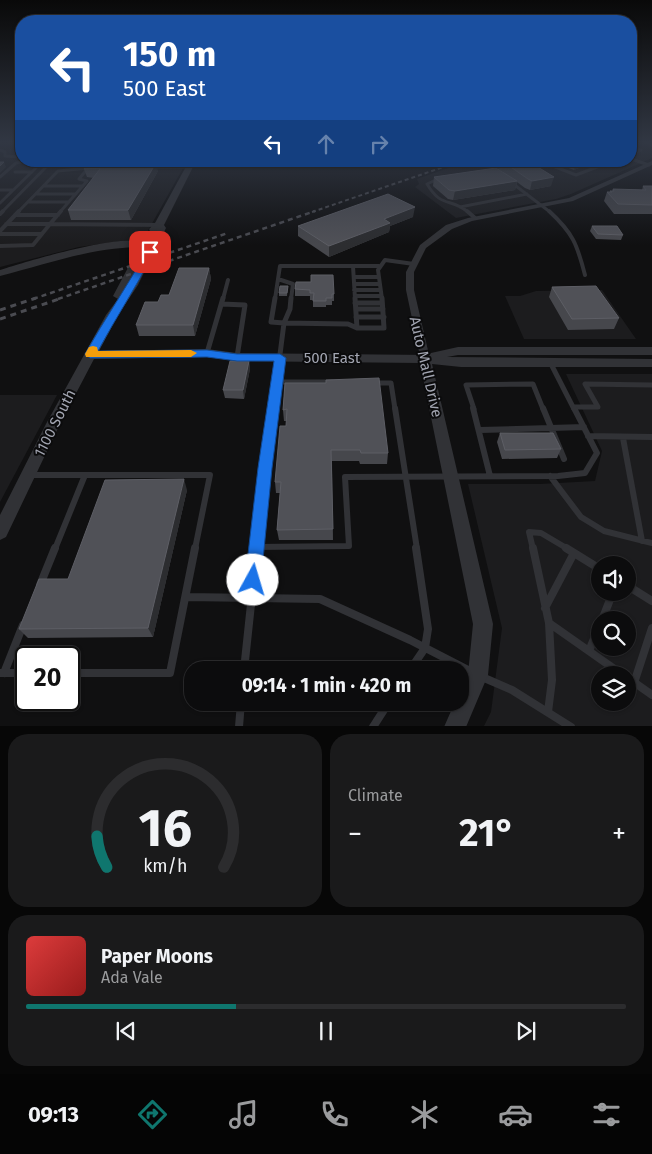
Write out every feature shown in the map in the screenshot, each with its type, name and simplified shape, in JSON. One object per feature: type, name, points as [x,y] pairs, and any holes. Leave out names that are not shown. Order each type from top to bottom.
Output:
[{"type":"street","name":"1100 South","points":[[112,316],[123,286],[145,244],[154,228],[159,225],[185,177]]},
{"type":"street","name":"Auto Mall Drive","points":[[455,726],[478,675],[483,624],[410,290],[410,272],[423,247],[449,227],[475,218],[571,200],[622,177]]},
{"type":"street","name":"1100 South","points":[[0,532],[90,354],[139,274],[162,228],[159,225]]},
{"type":"street","points":[[0,273],[91,248],[115,244],[145,244]]},
{"type":"street","name":"500 East","points":[[425,359],[458,351],[652,351]]},
{"type":"street","name":"500 East","points":[[90,354],[207,353],[237,357],[425,359],[461,363],[652,363]]},
{"type":"lane","points":[[0,203],[27,177]]},
{"type":"lane","points":[[0,214],[36,177]]},
{"type":"lane","points":[[0,232],[53,177]]},
{"type":"lane","points":[[0,246],[33,245],[83,186],[87,180],[79,179],[81,177]]},
{"type":"lane","points":[[446,178],[427,184],[435,198],[443,203],[460,207],[475,218]]},
{"type":"lane","points":[[504,179],[528,194],[541,205],[572,237],[586,275]]},
{"type":"lane","points":[[44,186],[83,186]]},
{"type":"lane","points":[[0,190],[13,190]]},
{"type":"lane","points":[[36,194],[76,194]]},
{"type":"lane","points":[[460,207],[528,194]]},
{"type":"lane","points":[[28,202],[69,202]]},
{"type":"lane","points":[[15,215],[58,215]]},
{"type":"lane","points":[[6,224],[159,225]]},
{"type":"lane","points":[[0,232],[41,234]]},
{"type":"lane","points":[[380,266],[280,266],[271,322],[348,324],[357,328],[384,328],[378,270],[385,260],[414,264]]},
{"type":"lane","points":[[353,266],[357,328]]},
{"type":"lane","points":[[354,277],[378,277]]},
{"type":"lane","points":[[245,661],[284,323],[290,309],[293,284],[277,279]]},
{"type":"lane","points":[[207,353],[228,280]]},
{"type":"lane","points":[[354,284],[380,287]]},
{"type":"lane","points":[[354,290],[380,287]]},
{"type":"lane","points":[[355,296],[381,296]]},
{"type":"lane","points":[[355,303],[382,302]]},
{"type":"lane","points":[[222,304],[245,305],[237,357]]},
{"type":"lane","points":[[356,309],[383,309]]},
{"type":"lane","points":[[356,317],[384,317]]},
{"type":"lane","points":[[257,547],[349,546],[346,477],[550,476],[585,473],[597,452],[551,364]]},
{"type":"lane","points":[[277,382],[343,382]]},
{"type":"lane","points":[[372,383],[391,383],[406,476],[428,629],[425,648],[416,661]]},
{"type":"lane","points":[[490,476],[480,430],[466,385],[533,384],[564,459]]},
{"type":"lane","points":[[574,407],[598,407],[585,384],[652,385]]},
{"type":"lane","points":[[480,430],[584,427]]},
{"type":"lane","points":[[588,436],[652,437]]},
{"type":"lane","points":[[623,438],[642,541]]},
{"type":"lane","points":[[28,475],[210,475],[170,673],[80,673]]},
{"type":"lane","points":[[37,592],[85,475]]},
{"type":"lane","points":[[550,476],[581,517],[604,531],[652,543]]},
{"type":"lane","points":[[548,712],[552,680],[549,623],[528,532],[542,533],[591,563]]},
{"type":"lane","points":[[545,608],[574,553]]},
{"type":"lane","points":[[636,591],[652,601]]},
{"type":"lane","points":[[186,596],[320,599],[512,690],[567,725]]},
{"type":"lane","points":[[15,673],[2,673],[26,619]]},
{"type":"lane","points":[[549,623],[610,666]]},
{"type":"lane","points":[[636,668],[652,628]]},
{"type":"lane","points":[[589,651],[591,646]]},
{"type":"lane","points":[[636,684],[652,695]]},
{"type":"lane","points":[[239,726],[240,711]]},
{"type":"lane","points":[[374,726],[383,711]]},
{"type":"shaded area","points":[[0,177],[178,177],[145,236],[142,238],[79,247],[0,267]]},
{"type":"shaded area","points":[[423,177],[610,177],[556,199],[456,218],[415,187],[419,184],[417,179]]},
{"type":"shaded area","points":[[602,290],[636,339],[524,339],[505,296],[520,296],[536,291]]},
{"type":"shaded area","points":[[566,374],[652,374],[652,726],[484,726],[491,712],[502,628],[468,484],[540,484],[595,481],[602,451]]},
{"type":"shaded area","points":[[0,395],[57,395],[0,502]]},
{"type":"building","points":[[94,177],[148,177],[128,210],[68,210]]},
{"type":"building","points":[[434,177],[510,177],[517,181],[455,191],[449,190]]},
{"type":"building","points":[[525,177],[554,177],[532,181]]},
{"type":"building","points":[[643,186],[652,186],[652,205],[618,204],[607,192],[614,191],[613,189],[646,190]]},
{"type":"building","points":[[388,194],[415,207],[384,219],[390,223],[329,246],[298,226]]},
{"type":"building","points":[[592,226],[617,226],[623,235],[598,234]]},
{"type":"building","points":[[179,268],[209,268],[193,325],[136,325],[145,302],[158,302],[161,295],[169,295]]},
{"type":"building","points":[[311,275],[333,275],[334,294],[332,294],[332,298],[326,298],[326,301],[313,301],[314,293],[310,293],[310,290],[295,289],[296,282],[311,282]]},
{"type":"building","points":[[280,286],[288,286],[287,293],[279,293]]},
{"type":"building","points":[[596,286],[619,318],[572,319],[552,287]]},
{"type":"building","points":[[230,361],[249,361],[243,390],[223,390]]},
{"type":"building","points":[[379,378],[388,453],[361,453],[360,450],[331,450],[333,529],[277,530],[281,482],[275,482],[280,426],[286,426],[287,409],[283,410],[285,383],[326,383],[326,380]]},
{"type":"building","points":[[500,433],[553,433],[561,449],[505,450]]},
{"type":"building","points":[[184,479],[148,628],[19,629],[39,579],[68,579],[105,480]]},
{"type":"railway","points":[[312,212],[415,177]]},
{"type":"railway","points":[[58,299],[315,211]]},
{"type":"railway","points":[[33,299],[228,233]]},
{"type":"railway","points":[[0,319],[62,298]]},
{"type":"railway","points":[[0,310],[33,299]]},
{"type":"slow traffic","points":[[93,349],[90,354],[191,353]]},
{"type":"route","points":[[150,252],[133,285],[90,354],[207,353],[237,357],[280,358],[265,468],[253,580]]}]
